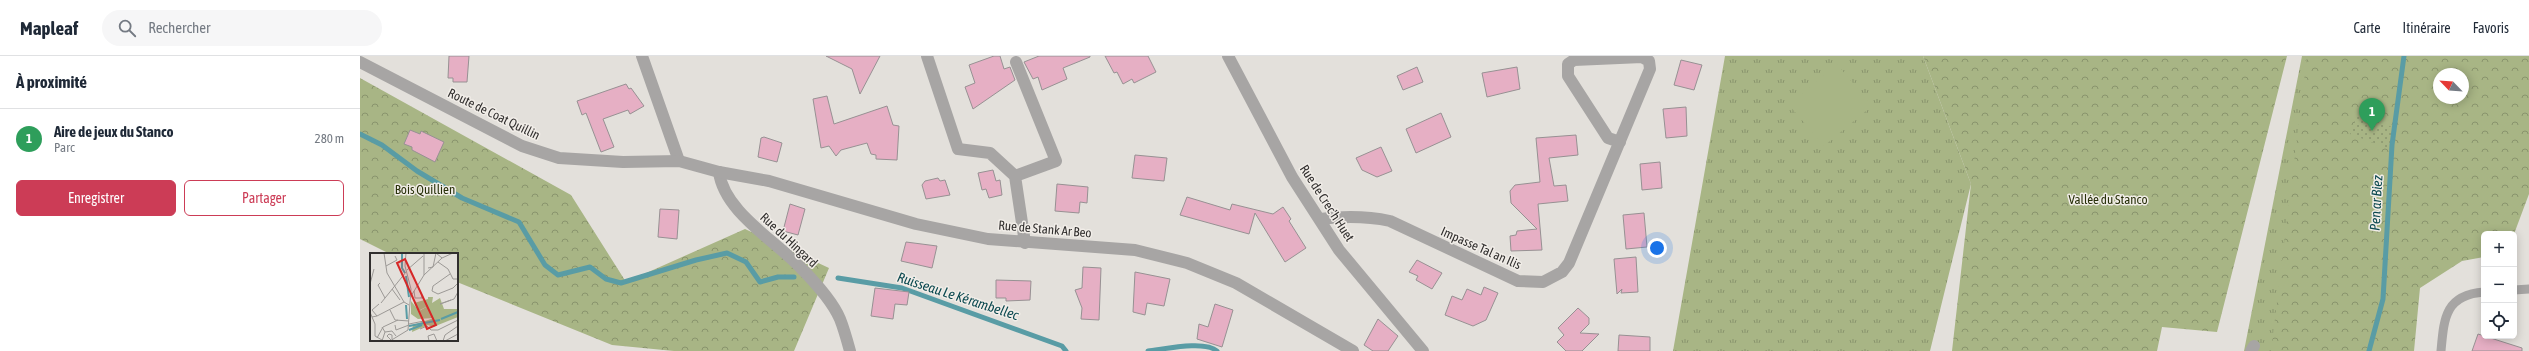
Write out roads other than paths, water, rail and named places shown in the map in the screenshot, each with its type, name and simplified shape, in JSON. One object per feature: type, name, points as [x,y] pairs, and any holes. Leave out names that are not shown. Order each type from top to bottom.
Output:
[{"type":"street","points":[[642,56],[679,160]]},
{"type":"street","points":[[927,56],[958,149],[990,153],[1015,176],[1025,242]]},
{"type":"street","name":"Rue de Crec'h Huet","points":[[1228,56],[1292,177],[1340,250],[1424,351]]},
{"type":"street","name":"Impasse Tal an Ilis","points":[[1320,219],[1347,216],[1370,217],[1390,221],[1518,280],[1544,282],[1562,272],[1569,264],[1620,142],[1650,69],[1649,61],[1642,57],[1574,60],[1568,64],[1568,76],[1608,138],[1620,142]]},
{"type":"street","name":"Route de Coat Quillin","points":[[360,62],[522,146],[559,158],[623,162],[679,160],[718,172]]},
{"type":"street","points":[[1015,176],[1056,161],[1016,62]]},
{"type":"street","name":"Rue de Stank Ar Beo","points":[[718,172],[770,181],[916,224],[988,239],[1135,250],[1186,263],[1236,283],[1353,351]]},
{"type":"street","name":"Rue du Hingard","points":[[718,172],[720,185],[752,226],[798,265],[828,300],[840,318],[850,351]]},
{"type":"lane","points":[[2517,290],[2529,289]]},
{"type":"lane","points":[[2442,351],[2444,320],[2448,311],[2461,297],[2481,293]]},
{"type":"waterway","name":"Pen ar Biez","points":[[2369,351],[2383,299],[2392,145],[2404,56]]},
{"type":"waterway","name":"Ruisseau Le Kérambellec","points":[[360,134],[382,145],[417,171],[462,198],[519,222],[545,265],[558,275],[590,267],[606,279],[621,283],[696,260],[727,253],[746,262],[760,282],[778,277],[794,277]]},
{"type":"waterway","name":"Ruisseau Le Kérambellec","points":[[838,278],[902,288],[1062,346],[1066,351]]},
{"type":"waterway","name":"Ruisseau Le Kérambellec","points":[[1148,351],[1194,346],[1204,346],[1217,351]]},
{"type":"place","name":"Aire de jeux du Stanco","points":[[2372,131]]},
{"type":"park label","name":"Bois Quillien","points":[[425,189]]},
{"type":"park label","name":"Vallée du Stanco","points":[[2108,199]]}]
